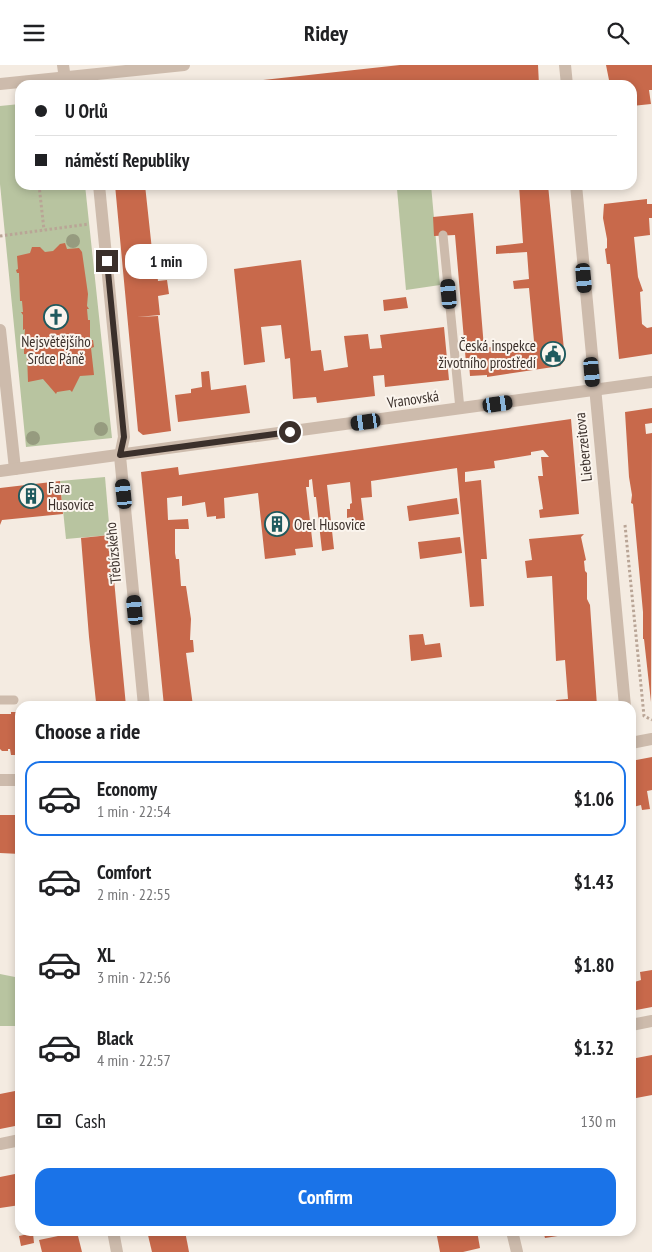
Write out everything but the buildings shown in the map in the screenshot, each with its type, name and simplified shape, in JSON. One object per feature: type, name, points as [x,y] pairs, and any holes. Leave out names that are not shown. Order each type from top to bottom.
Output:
[{"type":"street","points":[[63,65],[65,79]]},
{"type":"street","points":[[94,80],[184,65]]},
{"type":"street","points":[[565,65],[566,80]]},
{"type":"street","points":[[0,80],[76,80]]},
{"type":"street","name":"Třebízského","points":[[100,190],[124,437],[120,455],[144,701]]},
{"type":"street","name":"Lieberzeitova","points":[[576,190],[625,701]]},
{"type":"street","points":[[0,330],[15,469]]},
{"type":"street","name":"Vranovská","points":[[0,471],[652,382]]},
{"type":"street","points":[[636,742],[652,739]]},
{"type":"street","points":[[0,781],[15,780]]},
{"type":"street","points":[[636,1024],[652,1021]]},
{"type":"street","points":[[0,1144],[15,1141]]},
{"type":"street","points":[[114,1236],[117,1252]]},
{"type":"street","points":[[513,1236],[517,1252]]},
{"type":"lane","points":[[443,235],[460,409]]},
{"type":"lane","points":[[0,700],[14,699]]},
{"type":"path","points":[[40,190],[44,230]]},
{"type":"path","points":[[0,236],[103,222]]},
{"type":"path","points":[[625,522],[644,716],[652,719]]},
{"type":"green space","points":[[15,104],[15,190],[86,190],[112,438],[26,447],[0,184],[0,106]]},
{"type":"green space","points":[[397,190],[431,190],[440,285],[406,290]]},
{"type":"green space","points":[[105,477],[110,535],[66,539],[60,481]]},
{"type":"green space","points":[[0,974],[15,977],[15,1026],[0,1026]]},
{"type":"place","name":"Nejsvětějšího Srdce Páně","points":[[56,317]]},
{"type":"place","name":"Česká inspekce životního prostředí","points":[[553,354]]},
{"type":"place","name":"Fara Husovice","points":[[31,496]]},
{"type":"place","name":"Orel Husovice","points":[[277,524]]},
{"type":"route","points":[[107,261],[124,437],[120,455],[290,432]]}]
